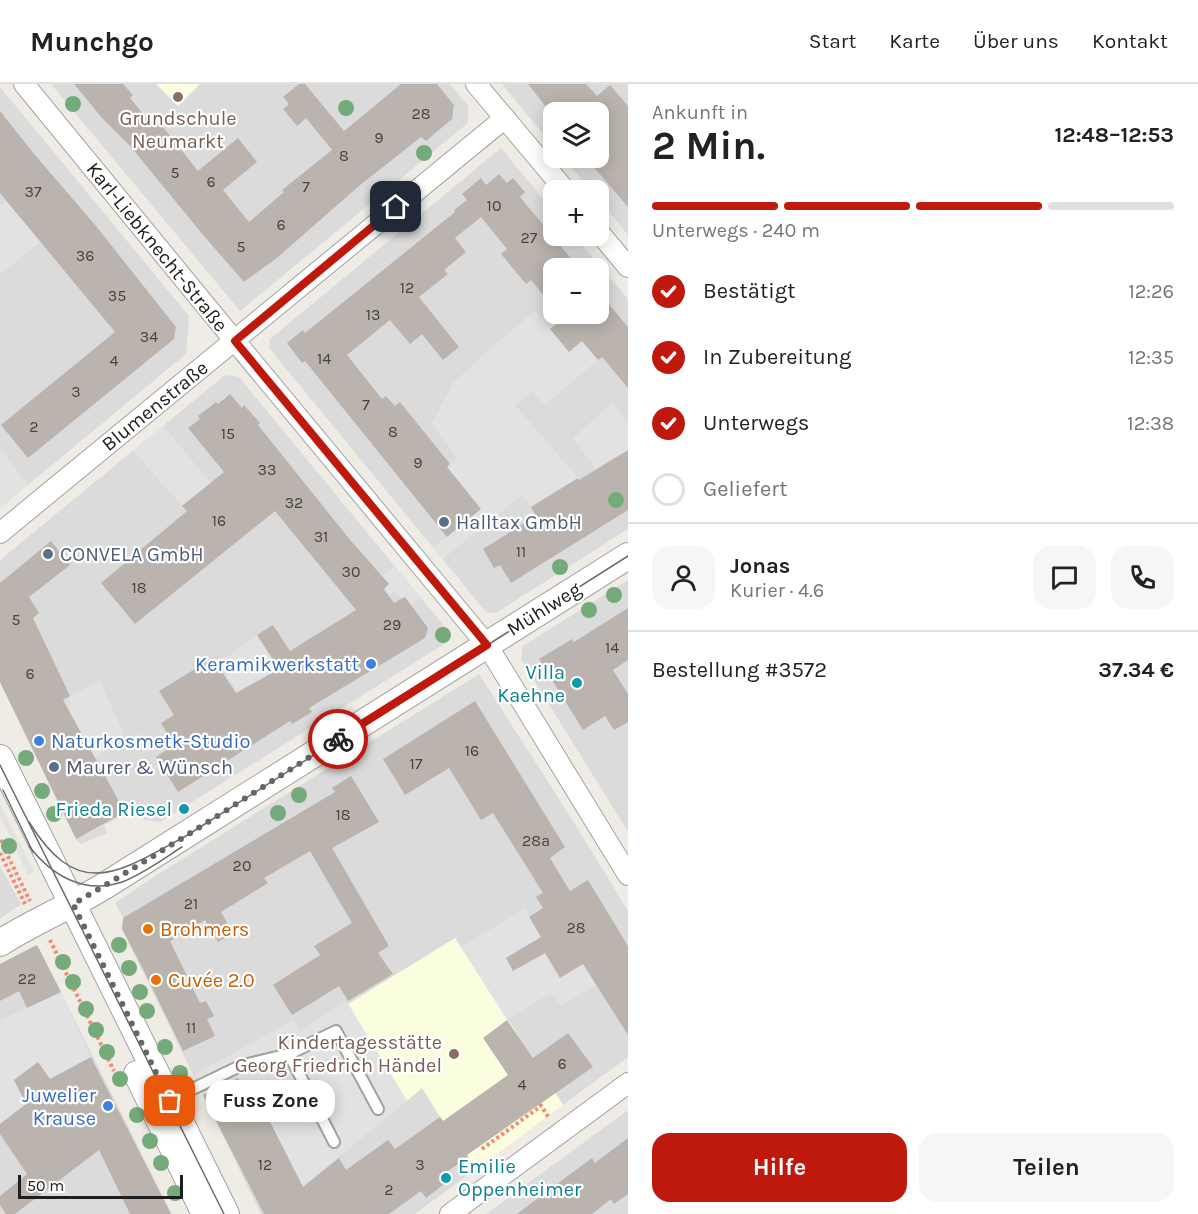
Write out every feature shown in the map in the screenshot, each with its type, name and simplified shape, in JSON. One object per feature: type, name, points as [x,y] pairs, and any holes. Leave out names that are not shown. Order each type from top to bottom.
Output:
[{"type":"street","name":"Karl-Liebknecht-Straße","points":[[24,84],[487,645],[628,875]]},
{"type":"street","points":[[476,84],[557,180]]},
{"type":"street","name":"Blumenstraße","points":[[0,533],[505,118]]},
{"type":"street","points":[[609,244],[628,267]]},
{"type":"street","name":"Mühlweg","points":[[0,943],[23,928],[97,891],[628,556]]},
{"type":"street","points":[[0,758],[206,1214]]},
{"type":"street","points":[[0,794],[66,908],[170,1101],[226,1214]]},
{"type":"street","points":[[450,1214],[628,1083]]},
{"type":"lane","points":[[170,1101],[240,1066],[289,1054],[336,1031],[378,1109]]},
{"type":"lane","points":[[289,1054],[334,1142]]},
{"type":"path","points":[[0,840],[25,890]]},
{"type":"path","points":[[0,853],[22,898],[24,907]]},
{"type":"path","points":[[482,1149],[540,1105],[548,1116]]},
{"type":"shaded area","points":[[51,84],[450,84],[468,106],[468,123],[240,311]]},
{"type":"shaded area","name":"Grundschule Neumarkt","points":[[156,84],[200,84],[178,106]]},
{"type":"shaded area","points":[[502,84],[628,84],[628,235],[609,211],[609,180],[582,180],[572,168],[609,168],[609,102],[543,102],[543,134]]},
{"type":"shaded area","points":[[0,87],[189,316],[186,354],[0,508]]},
{"type":"shaded area","points":[[501,148],[543,199],[543,246],[583,246],[593,258],[543,258],[543,324],[609,324],[609,277],[628,299],[628,529],[496,613],[486,612],[269,348],[270,339]]},
{"type":"shaded area","points":[[6,201],[42,241],[0,274],[0,205]]},
{"type":"shaded area","points":[[535,311],[543,320],[543,324],[546,324],[569,351],[582,341],[598,360],[545,405],[532,391],[515,405],[578,478],[531,507],[522,495],[443,559],[433,547],[481,509],[457,479],[444,469],[457,458],[432,424],[453,383]]},
{"type":"shaded area","points":[[225,375],[239,377],[449,632],[446,643],[160,822],[144,820],[131,806],[126,814],[104,825],[107,833],[81,844],[76,839],[0,682],[0,560]]},
{"type":"shaded area","points":[[613,402],[628,426],[628,458],[621,454],[596,469],[573,438]]},
{"type":"shaded area","points":[[163,426],[211,483],[182,506],[133,451]]},
{"type":"shaded area","points":[[0,448],[28,485],[0,508]]},
{"type":"shaded area","points":[[394,566],[420,597],[411,606],[394,591],[360,621],[351,603]]},
{"type":"shaded area","points":[[628,580],[628,832],[521,659],[523,646]]},
{"type":"shaded area","points":[[257,635],[279,669],[251,685],[239,695],[219,663]]},
{"type":"shaded area","points":[[479,674],[628,911],[628,1057],[415,1214],[261,1214],[122,929],[123,918],[115,903]]},
{"type":"shaded area","points":[[100,681],[124,734],[95,759],[69,712],[70,696]]},
{"type":"shaded area","points":[[0,804],[34,871],[28,875],[0,816]]},
{"type":"shaded area","points":[[0,866],[21,904],[0,919]]},
{"type":"shaded area","points":[[525,908],[541,937],[533,942],[541,955],[545,953],[560,978],[624,939],[628,943],[628,966],[561,1006],[551,993],[507,1020],[461,947]]},
{"type":"shaded area","name":"Kindertagesstätte Georg Friedrich Händel","points":[[455,938],[563,1105],[477,1169],[422,1088],[407,1101],[348,1004]]},
{"type":"shaded area","points":[[34,946],[39,948],[172,1214],[0,1214],[0,964]]},
{"type":"shaded area","points":[[61,992],[91,1057],[50,1079],[38,1062],[14,1080],[26,1104],[0,1124],[0,1020]]},
{"type":"shaded area","points":[[346,1001],[407,1101],[303,1186],[278,1138],[260,1125],[282,1110],[276,1097],[255,1111],[238,1078],[203,1095],[194,1075],[293,1020],[300,1031]]},
{"type":"shaded area","points":[[628,1110],[628,1214],[486,1214]]},
{"type":"building","points":[[74,84],[123,84],[133,95],[130,98],[153,126],[159,122],[198,171],[238,138],[257,162],[223,190],[249,222],[284,192],[282,190],[332,150],[306,118],[297,126],[283,109],[289,104],[283,97],[299,84],[305,84],[344,131],[401,84],[437,84],[454,105],[452,119],[426,141],[421,137],[359,186],[278,257],[244,282],[130,146],[103,119]]},
{"type":"building","points":[[528,84],[586,84],[597,96],[610,85],[628,106],[628,207],[609,185],[609,180],[605,180],[595,168],[609,168],[609,102],[543,103]]},
{"type":"building","points":[[0,111],[176,327],[174,339],[28,458],[1,425],[115,332],[0,193]]},
{"type":"building","points":[[499,174],[507,183],[513,178],[525,192],[520,197],[543,225],[543,246],[561,246],[571,258],[543,258],[543,295],[531,280],[526,284],[501,254],[507,249],[481,217],[455,238],[466,252],[444,270],[448,274],[419,297],[459,347],[443,360],[422,334],[410,344],[390,320],[347,355],[382,399],[386,396],[395,406],[400,402],[450,464],[447,467],[481,509],[447,537],[305,361],[302,363],[287,343],[303,330],[305,333],[455,212],[454,210],[467,200],[462,194],[481,178],[486,185]]},
{"type":"building","points":[[609,304],[628,327],[628,388],[602,357],[598,360],[582,341],[569,352],[550,329],[556,324],[609,324]]},
{"type":"building","points":[[230,394],[242,408],[244,405],[260,423],[258,425],[351,541],[389,584],[384,589],[394,603],[405,597],[428,628],[425,638],[309,708],[312,712],[292,724],[290,721],[178,792],[156,757],[174,745],[161,723],[174,715],[159,691],[213,658],[236,693],[279,669],[257,635],[273,625],[290,651],[356,610],[275,511],[135,624],[101,583],[187,511],[182,506],[224,472],[188,428],[200,419],[198,416]]},
{"type":"building","points":[[628,450],[628,510],[511,583],[500,565],[494,568],[483,549],[536,516],[531,507]]},
{"type":"building","points":[[51,541],[70,565],[29,597],[39,613],[33,618],[70,696],[63,700],[125,812],[76,839],[0,682],[0,583]]},
{"type":"building","name":"Villa Kaehne","points":[[628,608],[628,660],[613,670],[628,694],[628,722],[614,730],[605,716],[583,730],[539,659],[572,639],[574,642]]},
{"type":"building","points":[[475,701],[565,847],[550,858],[570,891],[588,880],[628,946],[628,1035],[583,964],[560,978],[545,953],[513,971],[506,958],[541,937],[529,917],[543,908],[536,897],[543,893],[493,813],[481,820],[449,768],[405,795],[383,759]]},
{"type":"building","points":[[351,776],[379,822],[332,848],[389,946],[378,953],[393,974],[348,1001],[339,986],[292,1015],[273,985],[320,955],[314,946],[352,923],[310,851],[264,878],[268,883],[221,912],[233,933],[218,942],[205,920],[170,941],[200,1003],[206,1001],[214,1016],[207,1019],[215,1036],[183,1051],[122,929],[123,918],[335,792],[332,788]]},
{"type":"building","points":[[37,945],[61,992],[27,1008],[19,991],[0,1001],[0,964]]},
{"type":"building","points":[[507,1020],[533,1058],[568,1033],[593,1067],[467,1155],[468,1157],[442,1175],[447,1182],[426,1198],[421,1191],[389,1214],[264,1214],[203,1095],[238,1078],[255,1111],[262,1106],[303,1187],[339,1158],[346,1170],[388,1140],[395,1149],[440,1117],[443,1121],[508,1075],[483,1038]]},
{"type":"building","points":[[91,1057],[171,1214],[130,1214],[99,1150],[15,1214],[6,1214],[0,1205],[0,1196],[27,1174],[0,1134],[0,1124],[26,1104],[14,1080],[38,1062],[50,1079]]},
{"type":"building","points":[[628,1138],[628,1194],[614,1204],[611,1199],[592,1214],[517,1214],[592,1158],[595,1163]]},
{"type":"tram line","points":[[29,822],[47,847],[65,863],[83,872],[101,873],[120,869],[186,836],[628,556]]},
{"type":"tram line","points":[[0,765],[224,1214]]},
{"type":"tram line","points":[[3,790],[33,852]]},
{"type":"tram line","points":[[29,846],[47,866],[58,874],[82,884],[95,886],[130,879],[182,847]]},
{"type":"way so far","points":[[170,1101],[73,904],[146,861],[338,739]]},
{"type":"place","name":"Grundschule Neumarkt","points":[[178,97]]},
{"type":"place","name":"Halltax GmbH","points":[[444,522]]},
{"type":"place","name":"CONVELA GmbH","points":[[48,554]]},
{"type":"place","name":"Keramikwerkstatt","points":[[371,664]]},
{"type":"place","name":"Villa Kaehne","points":[[577,683]]},
{"type":"place","name":"Naturkosmetk-Studio","points":[[39,741]]},
{"type":"place","name":"Maurer & Wünsch","points":[[54,767]]},
{"type":"place","name":"Frieda Riesel","points":[[184,809]]},
{"type":"place","name":"Brohmers","points":[[148,929]]},
{"type":"place","name":"Cuvée 2.0","points":[[156,980]]},
{"type":"place","name":"Kindertagesstätte Georg Friedrich Händel","points":[[454,1054]]},
{"type":"place","name":"Fuss Zone","points":[[170,1101]]},
{"type":"place","name":"Juwelier Krause","points":[[108,1106]]},
{"type":"place","name":"Emilie Oppenheimer","points":[[446,1178]]},
{"type":"route","points":[[338,739],[487,645],[235,341],[396,207]]}]
